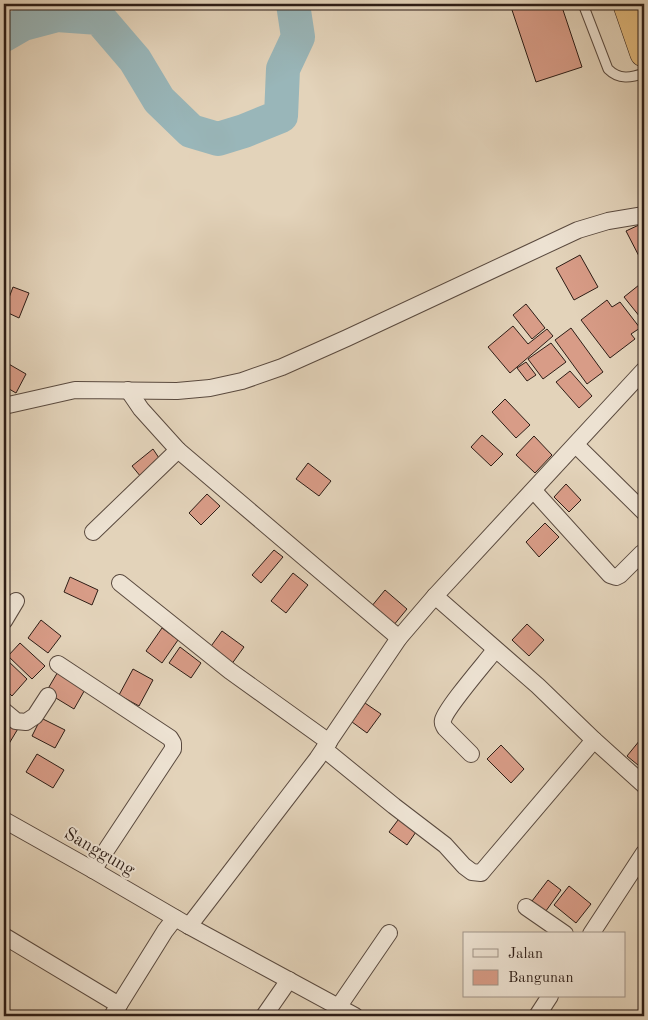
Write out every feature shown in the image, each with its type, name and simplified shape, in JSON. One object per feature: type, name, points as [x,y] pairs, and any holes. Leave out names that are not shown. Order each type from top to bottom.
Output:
[{"type":"highway","points":[[628,4],[644,53]]},
{"type":"street","points":[[4,406],[75,390],[192,390],[224,386],[251,378],[282,367],[347,338],[578,230],[608,221],[644,215]]},
{"type":"street","points":[[4,936],[115,1011],[165,932],[182,922],[326,745],[399,638],[434,596],[534,491],[644,370]]},
{"type":"street","points":[[128,390],[147,416],[178,450],[399,638]]},
{"type":"street","points":[[576,445],[644,512]]},
{"type":"street","points":[[93,532],[178,450]]},
{"type":"street","points":[[534,491],[610,575],[616,577],[620,575],[642,553]]},
{"type":"street","points":[[120,583],[326,745],[394,806],[445,845],[464,866],[478,873],[481,873],[594,740]]},
{"type":"street","points":[[434,596],[538,686],[644,785]]},
{"type":"street","points":[[4,621],[16,601]]},
{"type":"street","points":[[472,754],[445,728],[444,719],[458,697],[495,650]]},
{"type":"street","points":[[58,664],[174,742],[173,749],[94,870]]},
{"type":"street","points":[[4,711],[14,720],[26,722],[36,716],[48,696]]},
{"type":"street","name":"Sanggung","points":[[4,820],[182,922],[348,1013]]},
{"type":"street","points":[[592,932],[644,853]]},
{"type":"street","points":[[526,906],[562,932]]},
{"type":"street","points":[[348,1013],[389,933]]},
{"type":"street","points":[[264,1016],[289,980]]},
{"type":"street","points":[[538,1016],[549,998]]},
{"type":"lane","points":[[583,4],[608,69],[624,78],[644,73]]},
{"type":"building","points":[[510,4],[561,4],[582,67],[536,82]]},
{"type":"building","points":[[641,224],[644,231],[644,259],[641,260],[626,231]]},
{"type":"building","points":[[580,255],[598,287],[574,300],[556,268]]},
{"type":"building","points":[[639,285],[644,291],[644,322],[624,297]]},
{"type":"building","points":[[13,287],[29,293],[19,318],[4,311]]},
{"type":"building","points":[[607,300],[612,307],[620,302],[640,328],[631,334],[635,339],[610,358],[581,320]]},
{"type":"building","points":[[526,304],[545,328],[532,339],[513,315]]},
{"type":"building","points":[[513,326],[528,344],[547,329],[553,336],[510,373],[488,347]]},
{"type":"building","points":[[571,328],[603,372],[587,384],[555,340]]},
{"type":"building","points":[[551,343],[566,362],[543,379],[528,359]]},
{"type":"building","points":[[526,362],[536,375],[527,381],[517,368]]},
{"type":"building","points":[[7,363],[26,374],[16,393],[4,386],[4,369]]},
{"type":"building","points":[[570,371],[592,396],[579,408],[556,382]]},
{"type":"building","points":[[505,399],[530,425],[516,438],[492,412]]},
{"type":"building","points":[[482,435],[503,454],[491,466],[471,447]]},
{"type":"building","points":[[534,436],[552,455],[535,473],[516,455]]},
{"type":"building","points":[[153,449],[161,461],[141,477],[132,466]]},
{"type":"building","points":[[308,463],[331,481],[319,496],[296,479]]},
{"type":"building","points":[[566,484],[581,500],[569,512],[554,497]]},
{"type":"building","points":[[207,494],[220,506],[201,525],[189,513]]},
{"type":"building","points":[[545,523],[559,537],[539,557],[526,542]]},
{"type":"building","points":[[274,550],[283,557],[261,583],[252,575]]},
{"type":"building","points":[[293,573],[308,585],[286,613],[271,601]]},
{"type":"building","points":[[70,577],[98,590],[92,605],[64,592]]},
{"type":"building","points":[[385,590],[407,609],[393,626],[371,607]]},
{"type":"building","points":[[41,620],[61,636],[48,653],[28,638]]},
{"type":"building","points":[[527,624],[544,640],[529,656],[512,640]]},
{"type":"building","points":[[162,628],[178,640],[162,663],[146,651]]},
{"type":"building","points":[[222,631],[244,647],[231,665],[209,649]]},
{"type":"building","points":[[20,643],[45,666],[32,679],[8,656]]},
{"type":"building","points":[[180,647],[201,663],[191,678],[169,663]]},
{"type":"building","points":[[7,660],[27,679],[12,696],[4,688],[4,663]]},
{"type":"building","points":[[133,669],[153,680],[139,706],[119,695]]},
{"type":"building","points":[[59,670],[87,686],[74,709],[46,692]]},
{"type":"building","points":[[365,703],[381,714],[367,733],[352,722]]},
{"type":"building","points":[[4,717],[19,727],[4,752]]},
{"type":"building","points":[[41,718],[65,730],[55,748],[32,736]]},
{"type":"building","points":[[640,740],[644,743],[644,770],[627,756]]},
{"type":"building","points":[[501,745],[524,769],[511,783],[487,759]]},
{"type":"building","points":[[37,754],[64,770],[53,788],[26,772]]},
{"type":"building","points":[[401,816],[418,829],[407,845],[389,832]]},
{"type":"building","points":[[548,880],[561,890],[543,915],[529,905]]},
{"type":"building","points":[[569,886],[591,904],[576,923],[554,905]]},
{"type":"waterway","points":[[4,35],[23,24],[57,15],[99,18],[135,60],[159,100],[191,131],[218,139],[281,116],[283,69],[298,37],[293,4]]}]
